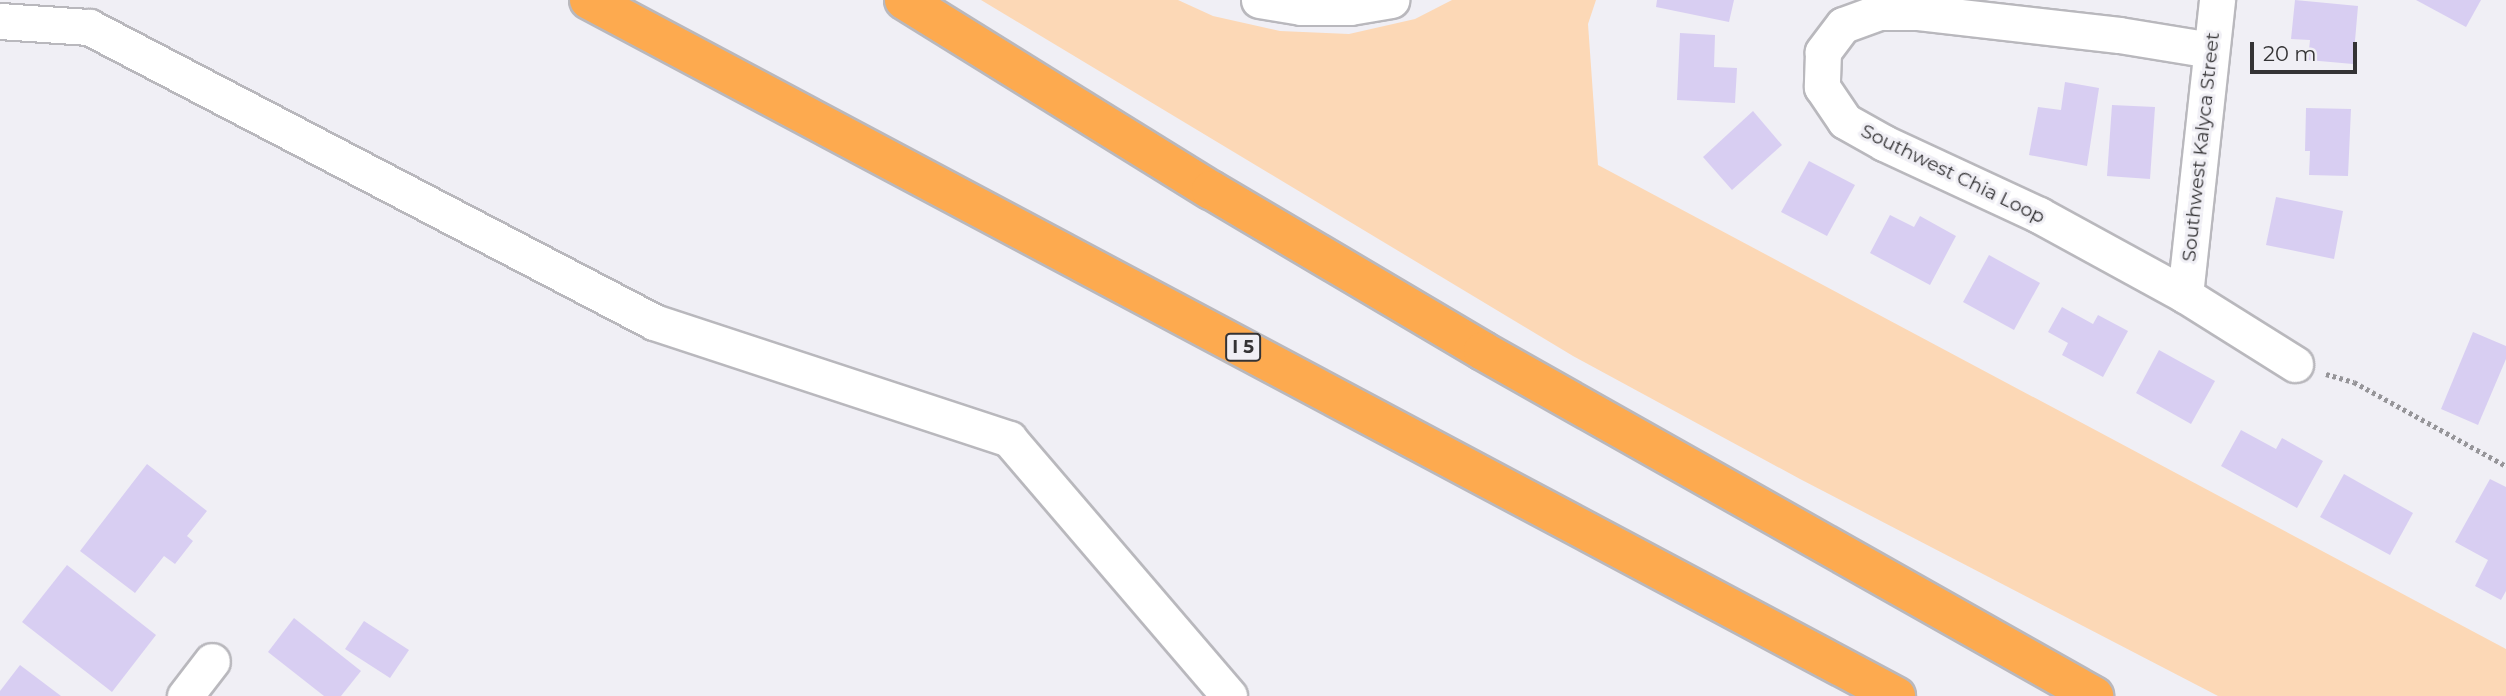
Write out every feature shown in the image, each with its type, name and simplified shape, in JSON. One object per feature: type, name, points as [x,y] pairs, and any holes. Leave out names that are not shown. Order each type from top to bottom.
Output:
[{"type":"highway","name":"I 5","points":[[589,0],[1896,696]]},
{"type":"highway","points":[[904,0],[1211,190],[1460,338],[2095,696]]},
{"type":"street","points":[[1259,0],[1301,7],[1350,7],[1391,0]]},
{"type":"street","name":"Southwest Kalyca Street","points":[[2185,295],[2217,0]]},
{"type":"street","name":"Southwest Chia Loop","points":[[2211,50],[2106,34],[1918,12],[1879,12],[1843,25],[1823,52],[1822,87],[1845,121],[1884,143],[2039,215],[2185,295],[2295,364]]},
{"type":"street","points":[[0,21],[89,27],[654,322],[1009,439],[1229,696]]},
{"type":"street","points":[[185,696],[212,661]]},
{"type":"path","points":[[2295,364],[2354,382],[2506,466]]},
{"type":"shaded area","points":[[981,0],[1178,0],[1213,16],[1280,31],[1349,34],[1415,19],[1452,0],[1596,0],[1588,24],[1598,165],[2506,649],[2506,696],[2218,696],[1800,479],[1573,356]]},
{"type":"building","points":[[1657,0],[1734,0],[1729,22],[1656,7]]},
{"type":"building","points":[[2295,0],[2358,6],[2353,64],[2308,60],[2310,40],[2291,39]]},
{"type":"building","points":[[2416,0],[2481,0],[2466,27]]},
{"type":"building","points":[[1680,33],[1715,35],[1714,67],[1737,68],[1735,103],[1677,100]]},
{"type":"building","points":[[2065,82],[2099,88],[2087,166],[2029,155],[2038,107],[2061,110]]},
{"type":"building","points":[[2112,105],[2155,107],[2150,179],[2107,176]]},
{"type":"building","points":[[2306,108],[2351,109],[2348,176],[2309,175],[2310,151],[2305,151]]},
{"type":"building","points":[[1753,111],[1782,145],[1732,190],[1703,157]]},
{"type":"building","points":[[1809,161],[1855,185],[1827,236],[1781,212]]},
{"type":"building","points":[[2276,197],[2343,211],[2334,259],[2266,245]]},
{"type":"building","points":[[1890,215],[1914,227],[1920,216],[1956,236],[1930,285],[1870,253]]},
{"type":"building","points":[[1989,255],[2040,283],[2014,330],[1963,302]]},
{"type":"building","points":[[2062,307],[2093,324],[2098,315],[2128,331],[2103,377],[2062,355],[2068,343],[2048,332]]},
{"type":"building","points":[[2473,332],[2506,346],[2506,359],[2478,425],[2441,409]]},
{"type":"building","points":[[2159,350],[2215,381],[2191,424],[2136,393]]},
{"type":"building","points":[[2241,430],[2276,449],[2282,438],[2323,461],[2297,508],[2221,466]]},
{"type":"building","points":[[147,464],[207,511],[187,536],[193,541],[175,564],[164,556],[135,593],[80,551]]},
{"type":"building","points":[[2344,474],[2413,513],[2390,555],[2320,517]]},
{"type":"building","points":[[2490,479],[2506,487],[2506,591],[2501,600],[2475,586],[2488,560],[2455,542]]},
{"type":"building","points":[[67,565],[156,635],[112,692],[22,622]]},
{"type":"building","points":[[294,618],[361,671],[341,696],[324,696],[268,652]]},
{"type":"building","points":[[364,621],[409,650],[390,678],[345,649]]},
{"type":"building","points":[[20,665],[61,696],[0,696],[0,691]]}]
